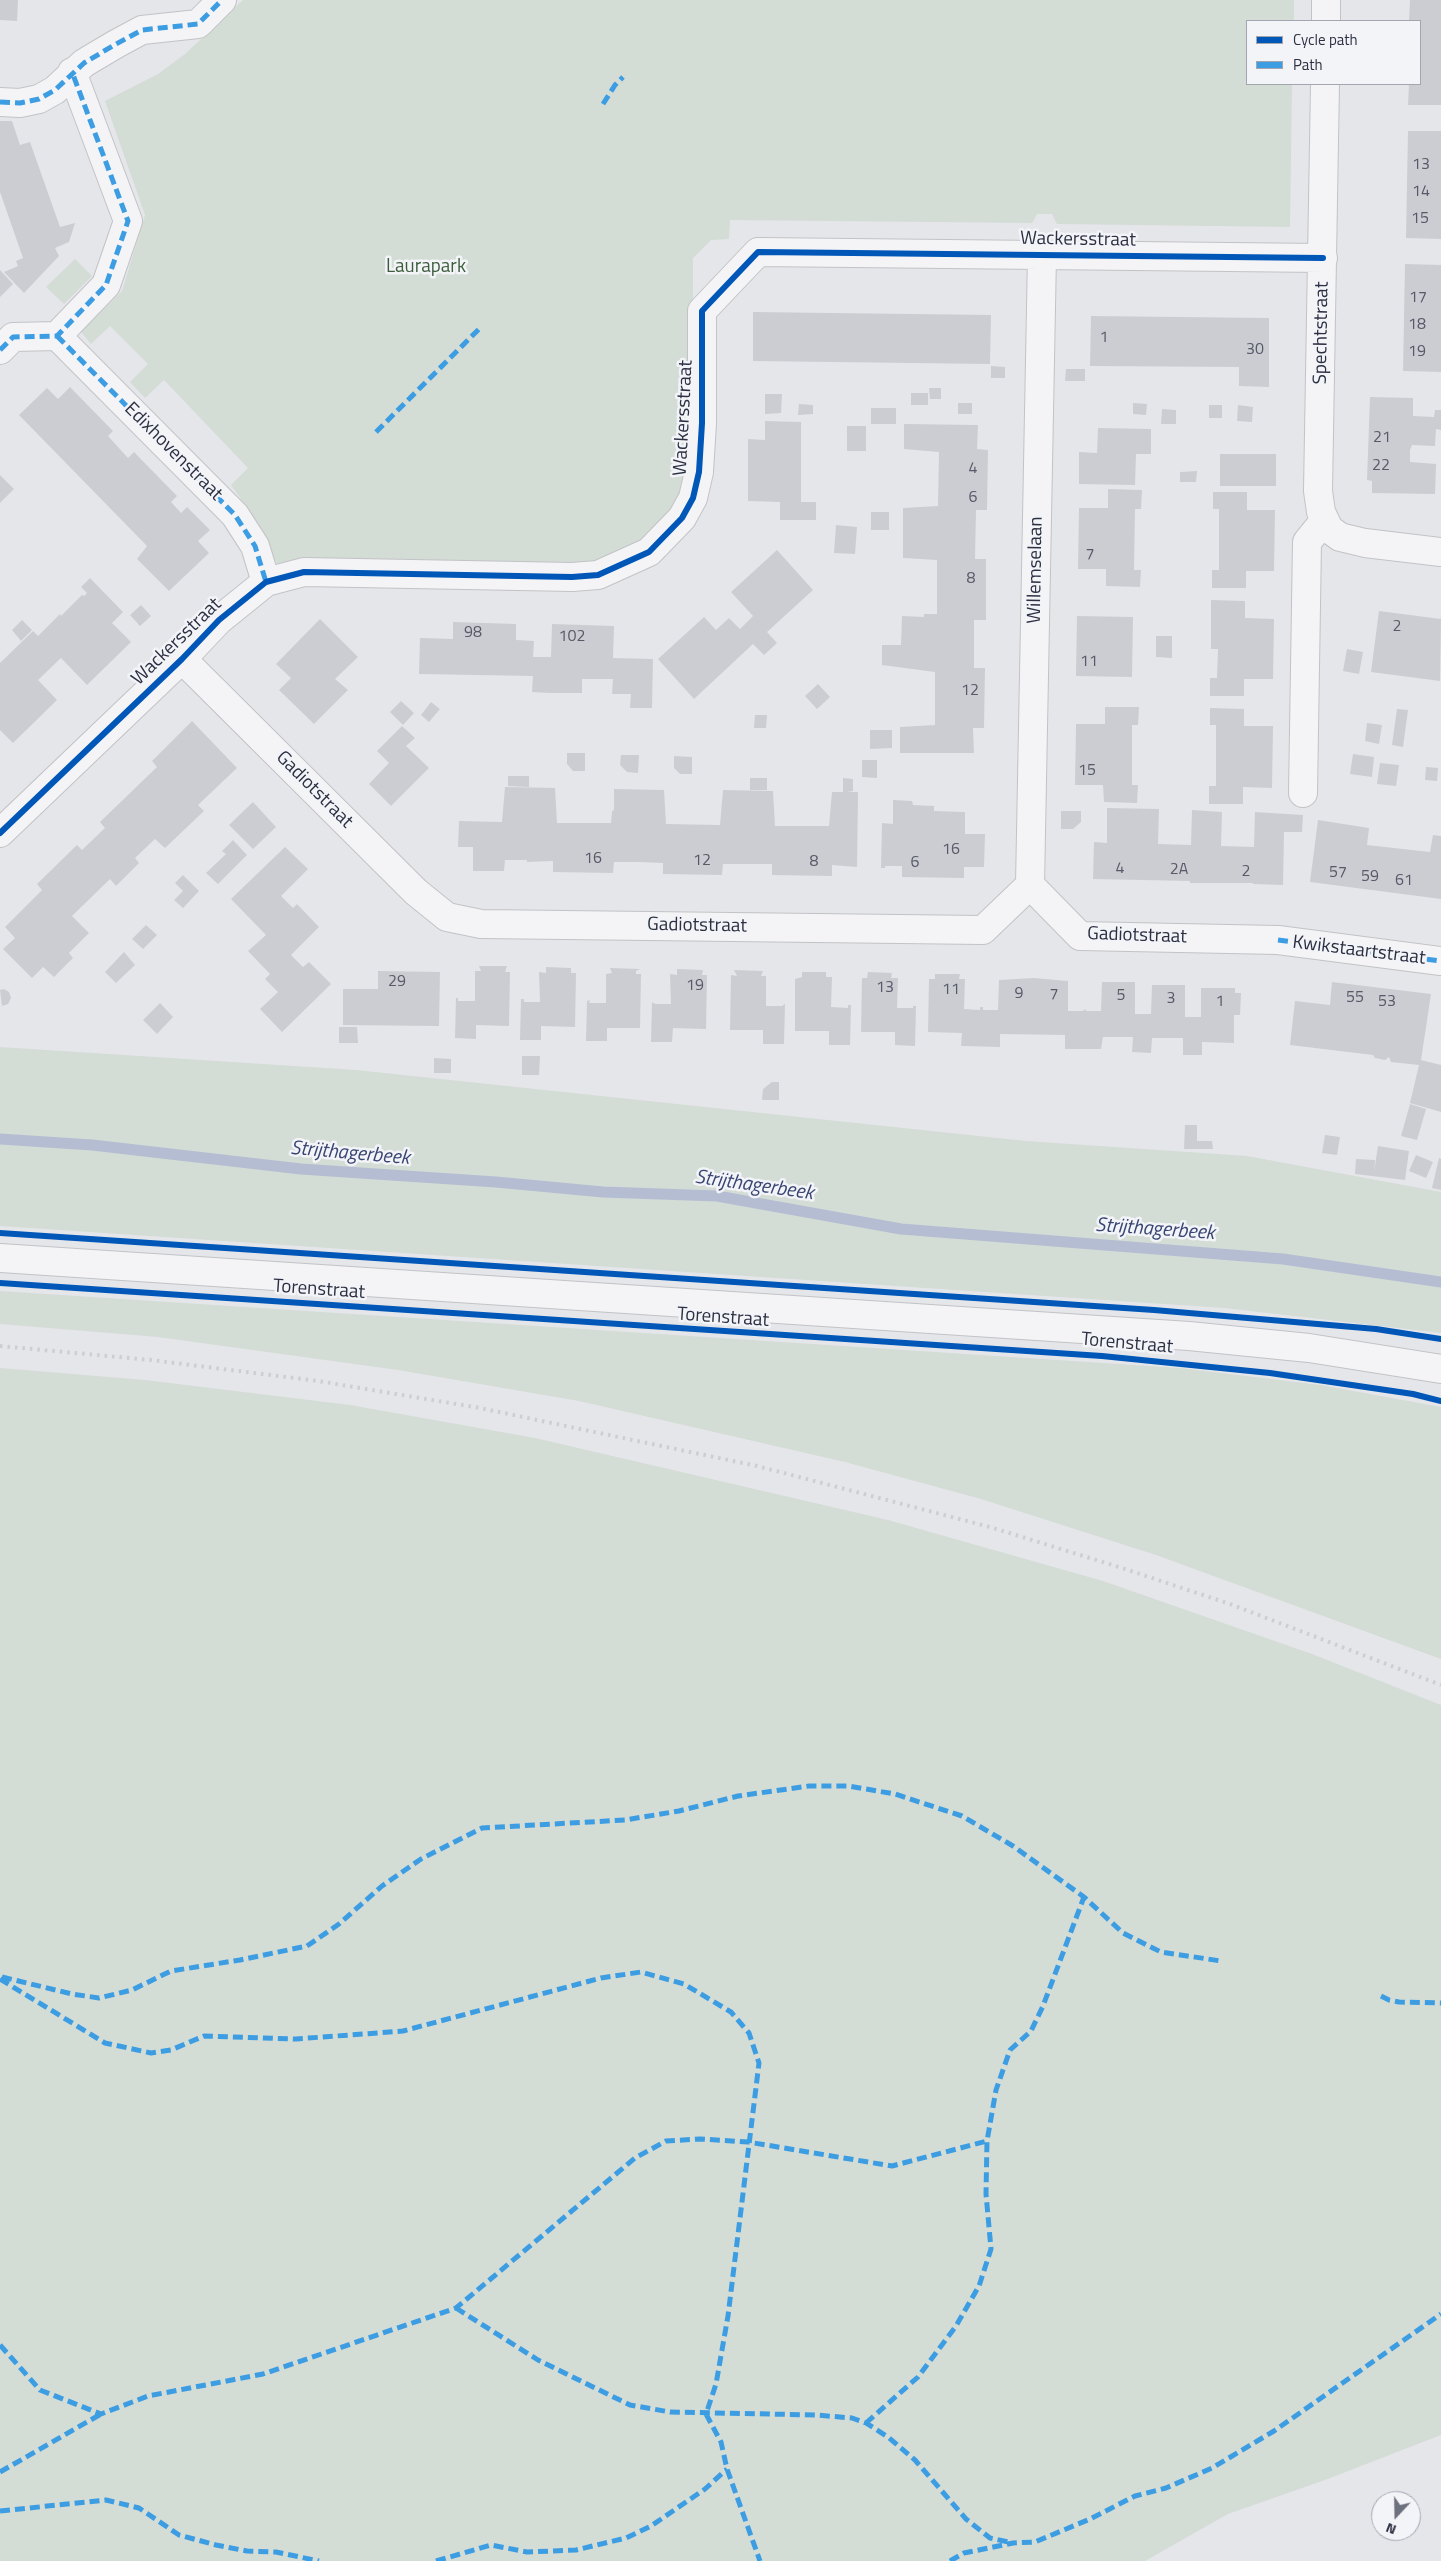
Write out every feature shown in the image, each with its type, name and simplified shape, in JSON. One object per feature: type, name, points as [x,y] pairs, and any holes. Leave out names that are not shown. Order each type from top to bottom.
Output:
[{"type":"street","points":[[0,102],[20,103],[39,99],[55,90],[72,72],[96,55],[142,30],[198,24],[222,0]]},
{"type":"street","points":[[1326,0],[1326,20]]},
{"type":"street","points":[[0,350],[13,337],[57,336],[106,285],[128,221],[72,72]]},
{"type":"street","name":"Spechtstraat","points":[[1324,521],[1318,491],[1325,85]]},
{"type":"street","name":"Wackersstraat","points":[[0,833],[182,659],[230,610],[266,582],[304,572],[572,577],[598,575],[650,552],[682,518],[693,498],[699,472],[702,423],[702,311],[758,252],[1323,258]]},
{"type":"street","name":"Willemselaan","points":[[1030,885],[1042,255]]},
{"type":"street","name":"Edixhovenstraat","points":[[57,336],[235,514],[255,546],[266,582]]},
{"type":"street","points":[[1302,793],[1307,542],[1324,521],[1334,533],[1349,540],[1441,552]]},
{"type":"street","name":"Gadiotstraat","points":[[182,659],[416,892],[447,917],[481,924],[984,930],[1030,885],[1080,936],[1278,940]]},
{"type":"street","name":"Kwikstaartstraat","points":[[1278,940],[1441,961]]},
{"type":"street","name":"Torenstraat","points":[[0,1258],[1189,1336],[1309,1348],[1441,1368]]},
{"type":"green space","name":"Laurapark","points":[[243,0],[1294,0],[1294,20],[1246,20],[1246,85],[1292,85],[1290,227],[1057,224],[1052,214],[1037,214],[1032,223],[730,220],[729,239],[711,240],[693,258],[693,443],[678,502],[643,542],[606,561],[582,565],[307,560],[277,564],[261,528],[231,485],[248,468],[164,380],[145,398],[130,382],[148,364],[110,326],[91,344],[81,332],[122,291],[145,215],[105,101],[158,74],[185,54]]},
{"type":"green space","points":[[75,259],[92,276],[64,304],[46,287]]},
{"type":"green space","points":[[0,1047],[356,1070],[1026,1141],[1247,1156],[1441,1192],[1441,1333],[1224,1308],[0,1226]]},
{"type":"green space","points":[[0,1291],[1180,1368],[1321,1385],[1441,1407],[1441,1659],[1156,1555],[981,1499],[845,1462],[579,1401],[398,1370],[158,1337],[0,1324]]},
{"type":"green space","points":[[0,1368],[145,1380],[350,1405],[535,1438],[888,1520],[1103,1581],[1312,1654],[1441,1705],[1441,2435],[1325,2480],[1228,2514],[1145,2561],[0,2561]]},
{"type":"building","points":[[0,0],[18,0],[17,21],[0,20]]},
{"type":"building","points":[[1410,0],[1441,0],[1441,105],[1408,105],[1409,85],[1421,85],[1421,20],[1409,20]]},
{"type":"building","points":[[0,121],[12,121],[20,145],[30,142],[60,227],[75,223],[69,242],[55,248],[59,256],[24,293],[4,272],[18,266],[16,261],[23,258],[0,192]]},
{"type":"building","points":[[1408,131],[1441,131],[1441,239],[1406,238]]},
{"type":"building","points":[[1405,264],[1441,265],[1441,372],[1403,371]]},
{"type":"building","points":[[0,270],[13,284],[0,297]]},
{"type":"building","points":[[753,312],[991,315],[990,364],[753,361]]},
{"type":"building","points":[[1091,316],[1269,318],[1269,387],[1239,386],[1239,367],[1090,366]]},
{"type":"building","points":[[991,366],[1005,367],[1005,378],[991,378]]},
{"type":"building","points":[[1066,369],[1085,369],[1085,381],[1065,381]]},
{"type":"building","points":[[70,387],[113,431],[108,436],[128,458],[134,452],[177,496],[171,502],[181,513],[187,507],[210,530],[198,541],[209,553],[169,591],[137,559],[147,546],[19,415],[47,388],[58,399]]},
{"type":"building","points":[[929,388],[941,388],[941,399],[930,399]]},
{"type":"building","points":[[911,393],[928,393],[928,405],[911,405]]},
{"type":"building","points":[[765,394],[782,394],[781,413],[765,414]]},
{"type":"building","points":[[1370,397],[1413,398],[1413,416],[1434,417],[1435,410],[1441,410],[1441,430],[1436,429],[1435,446],[1412,445],[1410,450],[1410,462],[1436,464],[1435,494],[1372,493],[1372,481],[1367,480]]},
{"type":"building","points":[[958,403],[972,403],[972,414],[958,414]]},
{"type":"building","points":[[1133,403],[1147,404],[1146,415],[1133,414]]},
{"type":"building","points":[[799,404],[813,405],[813,414],[798,415]]},
{"type":"building","points":[[1209,405],[1222,405],[1222,418],[1209,418]]},
{"type":"building","points":[[1238,405],[1253,407],[1252,422],[1237,421]]},
{"type":"building","points":[[871,408],[896,408],[896,424],[871,424]]},
{"type":"building","points":[[1162,409],[1176,410],[1176,424],[1161,424]]},
{"type":"building","points":[[765,421],[801,422],[801,502],[816,502],[816,520],[780,520],[780,502],[748,501],[748,439],[765,440]]},
{"type":"building","points":[[904,424],[978,425],[977,449],[988,450],[987,510],[976,510],[975,559],[986,559],[986,620],[974,620],[974,668],[985,668],[984,728],[973,728],[974,753],[900,753],[900,727],[935,725],[935,672],[882,665],[882,645],[901,645],[902,616],[924,617],[924,614],[937,614],[937,560],[903,558],[903,508],[938,506],[939,452],[904,449]]},
{"type":"building","points":[[847,426],[866,426],[866,451],[847,451]]},
{"type":"building","points":[[1098,428],[1151,429],[1151,454],[1136,454],[1135,485],[1079,484],[1079,452],[1097,453]]},
{"type":"building","points":[[1220,454],[1276,454],[1276,486],[1220,486]]},
{"type":"building","points":[[1197,471],[1196,482],[1180,482],[1180,472]]},
{"type":"building","points":[[0,475],[14,489],[0,503]]},
{"type":"building","points":[[1108,489],[1142,490],[1141,509],[1135,509],[1134,570],[1141,570],[1140,587],[1106,586],[1106,569],[1078,569],[1079,508],[1108,508]]},
{"type":"building","points":[[1213,492],[1247,492],[1247,510],[1275,510],[1274,571],[1246,571],[1246,588],[1212,588],[1212,570],[1219,570],[1219,509],[1213,509]]},
{"type":"building","points":[[871,512],[889,512],[889,530],[871,530]]},
{"type":"building","points":[[836,525],[857,527],[855,554],[834,553]]},
{"type":"building","points":[[777,550],[813,590],[767,632],[777,643],[764,655],[753,644],[694,699],[658,659],[704,617],[716,630],[729,618],[740,629],[753,616],[731,592]]},
{"type":"building","points":[[90,578],[123,612],[112,623],[131,642],[87,685],[61,658],[38,680],[57,700],[13,743],[0,730],[0,663],[33,631],[38,636],[60,614],[61,616],[82,595],[84,596],[87,593],[81,587]]},
{"type":"building","points":[[1211,600],[1245,601],[1245,618],[1274,619],[1273,679],[1244,679],[1244,696],[1210,696],[1210,678],[1217,678],[1218,649],[1211,649]]},
{"type":"building","points":[[141,605],[151,616],[140,626],[130,615]]},
{"type":"building","points":[[1379,611],[1441,619],[1440,681],[1371,672]]},
{"type":"building","points":[[1077,616],[1133,617],[1132,677],[1076,676]]},
{"type":"building","points":[[320,619],[358,657],[335,679],[348,690],[314,724],[279,690],[291,678],[276,664]]},
{"type":"building","points":[[22,620],[32,630],[21,641],[12,630]]},
{"type":"building","points":[[453,622],[516,624],[516,640],[534,641],[533,657],[551,657],[552,624],[614,626],[613,658],[653,659],[652,708],[630,708],[631,694],[612,694],[613,679],[582,679],[582,693],[550,693],[532,692],[533,676],[419,674],[420,638],[453,639]]},
{"type":"building","points":[[1156,636],[1172,636],[1172,658],[1156,657]]},
{"type":"building","points":[[1347,649],[1363,652],[1359,674],[1343,671]]},
{"type":"building","points":[[818,684],[830,697],[817,709],[805,696]]},
{"type":"building","points":[[401,701],[414,713],[403,725],[390,712]]},
{"type":"building","points":[[431,702],[440,709],[429,722],[421,715]]},
{"type":"building","points":[[1105,707],[1139,707],[1138,725],[1132,725],[1132,785],[1138,785],[1137,803],[1104,802],[1103,785],[1075,785],[1076,724],[1105,724]]},
{"type":"building","points":[[1210,708],[1244,709],[1244,726],[1273,726],[1272,788],[1243,787],[1243,804],[1209,804],[1209,786],[1216,786],[1216,725],[1210,725]]},
{"type":"building","points":[[1397,709],[1408,710],[1403,747],[1392,745]]},
{"type":"building","points":[[755,715],[767,715],[766,728],[754,728]]},
{"type":"building","points":[[192,721],[237,768],[198,805],[204,811],[165,848],[155,839],[135,858],[139,863],[116,886],[110,879],[72,916],[89,933],[69,953],[73,958],[54,977],[43,967],[32,978],[3,949],[15,938],[5,927],[42,890],[37,884],[77,845],[82,850],[105,828],[100,822],[157,767],[152,761]]},
{"type":"building","points":[[1367,723],[1382,725],[1379,744],[1365,741]]},
{"type":"building","points":[[402,726],[415,738],[406,746],[429,768],[391,806],[369,784],[389,763],[377,751]]},
{"type":"building","points":[[870,730],[892,730],[892,748],[870,749]]},
{"type":"building","points":[[567,753],[585,753],[585,771],[573,771],[567,764]]},
{"type":"building","points":[[1353,754],[1374,757],[1372,777],[1350,774]]},
{"type":"building","points":[[621,755],[639,755],[638,773],[627,772],[620,765]]},
{"type":"building","points":[[674,756],[692,757],[692,774],[680,774],[674,768]]},
{"type":"building","points":[[862,760],[877,760],[877,778],[862,777]]},
{"type":"building","points":[[1380,763],[1399,765],[1396,786],[1377,784]]},
{"type":"building","points":[[1426,767],[1438,768],[1437,781],[1425,780]]},
{"type":"building","points":[[508,776],[529,776],[529,787],[508,786]]},
{"type":"building","points":[[750,778],[767,778],[767,790],[750,790]]},
{"type":"building","points":[[843,778],[853,779],[853,791],[847,792],[858,792],[857,867],[832,865],[832,876],[772,875],[772,864],[723,864],[722,875],[663,874],[663,863],[640,862],[614,862],[613,873],[553,872],[553,861],[527,862],[527,860],[505,860],[504,871],[473,871],[473,847],[458,847],[459,821],[502,822],[505,787],[555,788],[557,823],[611,823],[612,811],[614,810],[614,789],[664,790],[666,824],[720,825],[723,790],[773,791],[775,826],[829,826],[832,792],[843,792]]},
{"type":"building","points":[[893,800],[912,801],[913,805],[934,806],[934,811],[965,812],[965,834],[985,834],[984,867],[964,867],[964,878],[902,877],[902,866],[885,866],[885,868],[881,868],[882,823],[893,824]]},
{"type":"building","points":[[253,802],[276,827],[253,849],[229,825]]},
{"type":"building","points":[[1107,808],[1159,809],[1158,844],[1191,845],[1192,810],[1222,812],[1221,846],[1254,847],[1255,812],[1303,815],[1302,832],[1284,832],[1283,885],[1093,879],[1094,842],[1107,843]]},
{"type":"building","points":[[1061,811],[1081,811],[1081,822],[1073,829],[1061,829]]},
{"type":"building","points":[[1318,820],[1369,828],[1367,845],[1430,852],[1433,835],[1441,836],[1441,899],[1310,882]]},
{"type":"building","points":[[233,840],[247,855],[218,884],[206,873],[226,854],[222,851]]},
{"type":"building","points":[[285,847],[308,869],[281,896],[293,908],[297,904],[319,927],[291,955],[303,967],[309,962],[331,984],[282,1032],[260,1009],[278,992],[265,979],[270,974],[248,951],[266,935],[231,899]]},
{"type":"building","points":[[183,875],[199,891],[183,908],[174,900],[183,891],[175,883]]},
{"type":"building","points":[[146,925],[157,935],[143,949],[132,939]]},
{"type":"building","points":[[124,952],[135,965],[116,983],[105,972]]},
{"type":"building","points":[[479,966],[507,966],[505,972],[510,972],[509,1026],[476,1025],[476,1039],[455,1038],[456,998],[458,998],[458,1001],[475,1001],[475,971],[481,971]]},
{"type":"building","points":[[546,967],[571,968],[571,973],[576,973],[575,1027],[541,1026],[541,1040],[520,1040],[521,999],[524,999],[524,1002],[540,1002],[539,972],[546,973]]},
{"type":"building","points":[[610,968],[640,969],[636,971],[636,974],[641,974],[640,1028],[607,1028],[607,1041],[586,1041],[587,1001],[590,1000],[589,1003],[606,1003],[606,974],[612,973]]},
{"type":"building","points":[[677,969],[703,970],[702,975],[707,975],[706,1029],[673,1028],[672,1042],[651,1042],[652,1002],[655,1004],[671,1004],[670,974],[677,975]]},
{"type":"building","points":[[734,970],[763,971],[761,976],[766,976],[766,1006],[782,1006],[785,1004],[784,1044],[763,1044],[763,1030],[730,1030],[731,975],[737,976]]},
{"type":"building","points":[[378,971],[440,972],[439,1026],[343,1025],[343,989],[378,989]]},
{"type":"building","points":[[802,972],[826,972],[826,977],[832,977],[831,1007],[848,1008],[848,1005],[851,1005],[850,1045],[829,1045],[829,1031],[795,1031],[795,979],[802,977]]},
{"type":"building","points":[[868,972],[892,973],[891,978],[898,978],[897,1008],[913,1008],[913,1006],[916,1006],[915,1046],[895,1045],[895,1032],[861,1032],[862,978],[867,978]]},
{"type":"building","points":[[935,974],[960,974],[959,979],[965,979],[964,1009],[980,1010],[980,1007],[983,1007],[983,1010],[998,1010],[999,980],[1034,978],[1068,981],[1068,1011],[1083,1011],[1085,1009],[1086,1011],[1101,1011],[1102,982],[1135,982],[1135,1014],[1151,1014],[1152,985],[1185,985],[1185,1017],[1201,1017],[1201,988],[1235,988],[1235,993],[1241,993],[1240,1015],[1234,1015],[1234,1043],[1202,1042],[1202,1055],[1183,1055],[1183,1038],[1152,1038],[1151,1053],[1132,1052],[1133,1037],[1103,1037],[1101,1049],[1065,1049],[1065,1035],[1000,1034],[1000,1047],[961,1046],[962,1033],[928,1032],[929,979],[935,979]]},
{"type":"building","points":[[1332,982],[1431,994],[1421,1060],[1441,1065],[1441,1112],[1410,1103],[1419,1065],[1391,1062],[1389,1057],[1385,1060],[1375,1058],[1373,1055],[1290,1045],[1295,1001],[1330,1005]]},
{"type":"building","points":[[4,989],[9,992],[11,998],[8,1004],[2,1006],[0,990]]},
{"type":"building","points":[[160,1003],[173,1017],[157,1034],[143,1020]]},
{"type":"building","points":[[339,1027],[357,1027],[358,1043],[339,1043]]},
{"type":"building","points":[[522,1056],[540,1056],[539,1075],[522,1075]]},
{"type":"building","points":[[434,1058],[451,1059],[451,1073],[434,1073]]},
{"type":"building","points":[[772,1082],[779,1082],[779,1100],[762,1100],[763,1089]]},
{"type":"building","points":[[1410,1104],[1426,1109],[1417,1140],[1401,1136]]},
{"type":"building","points":[[1185,1125],[1197,1125],[1197,1141],[1212,1141],[1213,1149],[1184,1149]]},
{"type":"building","points":[[1325,1135],[1340,1137],[1337,1155],[1322,1153]]},
{"type":"building","points":[[1378,1146],[1409,1151],[1405,1180],[1355,1174],[1356,1159],[1375,1160],[1374,1172]]},
{"type":"building","points":[[1416,1155],[1433,1162],[1426,1178],[1409,1171]]},
{"type":"building","points":[[1439,1158],[1441,1159],[1441,1190],[1432,1188]]},
{"type":"waterway","name":"Strijthagerbeek","points":[[0,1139],[92,1145],[301,1169],[496,1182],[603,1192],[717,1196],[901,1229],[1283,1259],[1441,1282]]},
{"type":"railway","points":[[0,1346],[151,1360],[318,1381],[480,1408],[757,1466],[990,1527],[1122,1568],[1230,1604],[1441,1685]]},
{"type":"marked path","points":[[0,102],[20,103],[39,99],[55,90],[84,63],[116,44],[142,30],[198,24],[222,0]]},
{"type":"marked path","points":[[0,350],[13,337],[57,336],[106,285],[128,221],[72,72]]},
{"type":"marked path","points":[[603,104],[615,85],[623,77]]},
{"type":"marked path","points":[[376,432],[480,328]]},
{"type":"marked path","points":[[57,336],[235,515],[255,546],[266,582]]},
{"type":"marked path","points":[[1278,940],[1441,961]]},
{"type":"marked path","points":[[2,1977],[72,1994],[99,1998],[132,1990],[171,1971],[240,1960],[307,1946],[339,1924],[382,1886],[421,1859],[482,1828],[625,1820],[679,1811],[738,1796],[809,1786],[848,1786],[895,1794],[962,1816],[1013,1846],[1084,1897],[1123,1933],[1161,1952],[1221,1961]]},
{"type":"marked path","points":[[866,2423],[918,2377],[956,2326],[979,2286],[991,2249],[986,2194],[987,2141],[996,2090],[1010,2050],[1031,2031],[1043,2006],[1084,1897]]},
{"type":"marked path","points":[[0,1979],[105,2043],[151,2053],[171,2050],[204,2036],[296,2039],[403,2031],[601,1978],[641,1972],[684,1984],[731,2012],[749,2033],[759,2063],[728,2316],[716,2384],[706,2414],[721,2442],[727,2469],[760,2561]]},
{"type":"marked path","points":[[1381,1996],[1399,2002],[1441,2003]]},
{"type":"marked path","points":[[0,2345],[40,2390],[101,2414],[148,2396],[263,2374],[456,2308],[635,2158],[666,2141],[700,2139],[748,2142],[892,2166],[987,2141]]},
{"type":"marked path","points":[[456,2308],[538,2360],[630,2405],[670,2412],[816,2415],[852,2418],[866,2423],[888,2437],[915,2460],[966,2519],[990,2538],[1013,2543]]},
{"type":"marked path","points":[[950,2561],[964,2553],[1013,2543],[1035,2542],[1090,2519],[1135,2496],[1166,2488],[1212,2468],[1274,2431],[1441,2314]]},
{"type":"marked path","points":[[0,2472],[101,2414]]},
{"type":"marked path","points":[[436,2561],[491,2545],[527,2552],[576,2550],[626,2538],[651,2526],[705,2489],[727,2469]]},
{"type":"marked path","points":[[0,2511],[106,2500],[139,2508],[179,2535],[247,2551],[276,2552],[319,2561]]},
{"type":"cycle path","points":[[0,833],[182,659],[219,620],[266,582],[304,572],[572,577],[598,575],[649,552],[682,518],[693,498],[699,472],[702,423],[702,311],[758,252],[1323,258]]},
{"type":"cycle path","points":[[0,1233],[1154,1310],[1376,1329],[1441,1339]]},
{"type":"cycle path","points":[[0,1283],[1102,1356],[1270,1373],[1413,1394],[1441,1401]]}]
